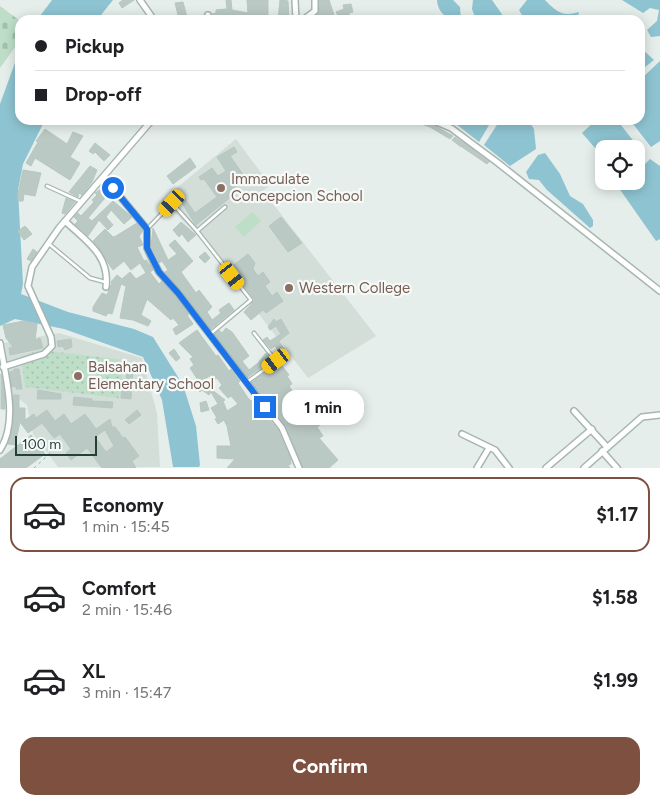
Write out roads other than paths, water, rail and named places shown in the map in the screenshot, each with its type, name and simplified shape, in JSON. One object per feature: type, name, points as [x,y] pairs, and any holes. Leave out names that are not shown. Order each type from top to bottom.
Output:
[{"type":"street","points":[[140,0],[150,15]]},
{"type":"street","points":[[295,0],[296,15]]},
{"type":"street","points":[[310,15],[315,11],[315,0]]},
{"type":"street","points":[[4,367],[44,354],[50,349],[52,342],[28,286],[32,266],[65,221],[148,125]]},
{"type":"street","points":[[444,125],[451,128],[498,163],[660,291]]},
{"type":"street","points":[[104,177],[147,229],[147,248],[159,272],[178,293],[282,428],[299,468]]},
{"type":"street","points":[[65,221],[103,259],[107,274],[106,284]]},
{"type":"street","points":[[0,343],[9,406],[6,440],[0,450]]},
{"type":"street","points":[[574,410],[607,447]]},
{"type":"street","points":[[584,468],[642,417],[660,415]]},
{"type":"street","points":[[546,468],[592,429]]},
{"type":"street","points":[[462,434],[495,450],[509,468]]},
{"type":"street","points":[[476,468],[489,448]]},
{"type":"street","points":[[602,451],[617,468]]},
{"type":"lane","points":[[47,186],[82,202]]},
{"type":"lane","points":[[147,229],[172,203],[197,231],[251,300],[209,335]]},
{"type":"lane","points":[[197,231],[225,207]]},
{"type":"lane","points":[[48,243],[90,278],[106,284]]},
{"type":"lane","points":[[246,383],[276,361],[254,333]]},
{"type":"water","points":[[52,0],[113,0],[101,15],[41,15]]},
{"type":"water","points":[[437,0],[453,0],[460,7],[461,15],[444,15]]},
{"type":"water","points":[[473,0],[492,0],[502,15],[474,15],[472,9]]},
{"type":"water","points":[[527,0],[545,0],[564,14],[579,12],[578,15],[522,15],[519,10]]},
{"type":"water","points":[[622,0],[660,0],[660,36],[651,37],[647,30],[657,21],[659,10],[650,8],[643,13]]},
{"type":"water","points":[[645,52],[654,60],[645,67]]},
{"type":"water","points":[[660,61],[660,141],[651,147],[634,125],[645,125],[645,75]]},
{"type":"water","points":[[15,63],[15,125],[42,125],[23,164],[18,190],[23,284],[21,294],[68,312],[134,329],[153,337],[183,385],[196,426],[199,467],[173,467],[162,400],[143,357],[64,329],[15,319],[0,326],[0,104]]},
{"type":"water","points":[[457,125],[489,125],[479,142]]},
{"type":"water","points":[[497,125],[531,125],[534,129],[536,149],[510,166],[484,145]]},
{"type":"water","points":[[591,125],[621,125],[633,140],[595,140],[595,148],[582,133]]},
{"type":"water","points":[[545,153],[560,174],[570,196],[583,204],[593,220],[593,226],[590,228],[547,190],[539,180],[529,179],[526,172],[538,155]]},
{"type":"water","points":[[650,159],[660,166],[660,239],[656,241],[620,190],[645,190],[645,164]]},
{"type":"place","name":"Immaculate Concepcion School","points":[[221,188]]},
{"type":"place","name":"Western College","points":[[289,288]]},
{"type":"place","name":"Balsahan Elementary School","points":[[78,376]]}]
